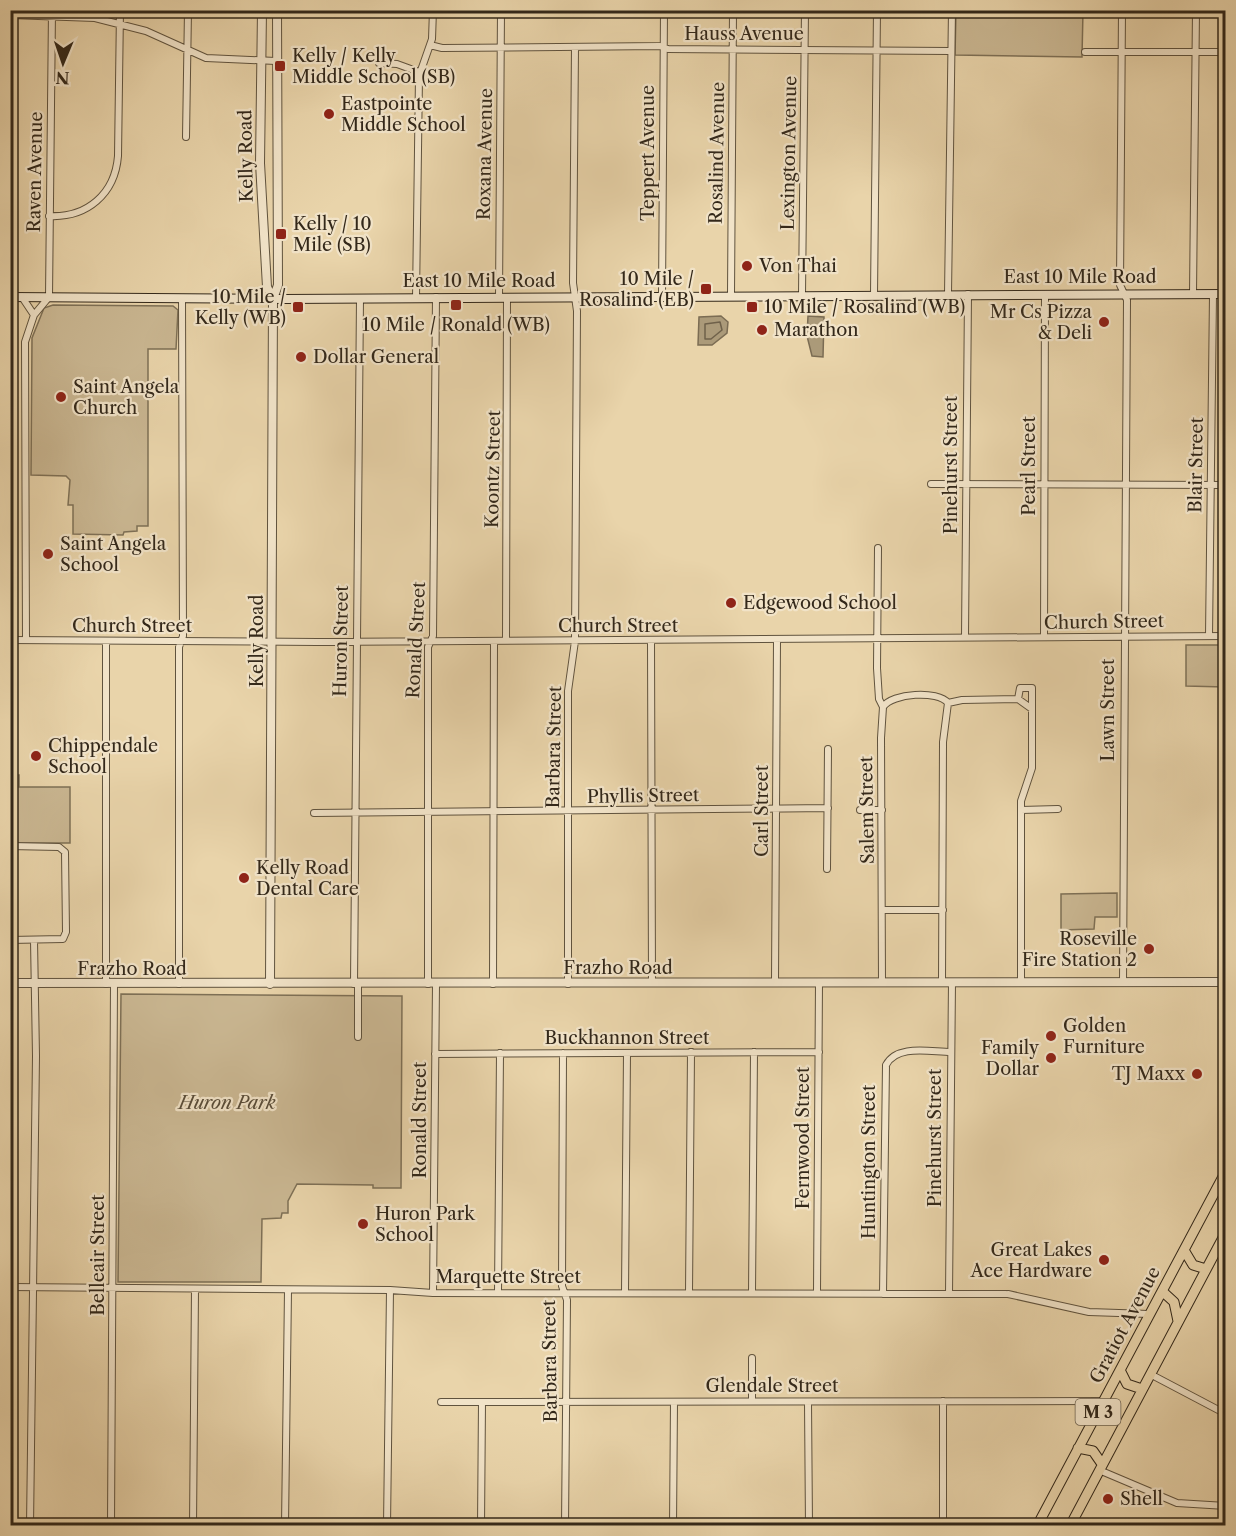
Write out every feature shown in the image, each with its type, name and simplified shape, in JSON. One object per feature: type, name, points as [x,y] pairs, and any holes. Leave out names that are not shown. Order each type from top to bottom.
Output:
[{"type":"main road","name":"East 10 Mile Road","points":[[10,297],[273,299],[1213,294]]},
{"type":"main road","points":[[1213,294],[1226,294]]},
{"type":"main road","name":"Gratiot Avenue","points":[[1037,1526],[1226,1171]]},
{"type":"main road","name":"M 3","points":[[1070,1526],[1226,1232]]},
{"type":"main road","points":[[1184,1250],[1193,1265],[1206,1269]]},
{"type":"main road","points":[[1162,1291],[1174,1302],[1178,1321]]},
{"type":"main road","points":[[1120,1370],[1127,1384],[1142,1389]]},
{"type":"main road","points":[[1078,1448],[1093,1450],[1101,1467]]},
{"type":"street","points":[[49,216],[71,215],[91,206],[101,198],[114,178],[118,156],[120,10]]},
{"type":"street","points":[[186,137],[188,10]]},
{"type":"street","name":"Kelly Road","points":[[262,10],[260,181],[267,287],[273,299]]},
{"type":"street","name":"Kelly Road","points":[[270,984],[273,299],[278,285],[275,159],[277,10]]},
{"type":"street","points":[[416,298],[419,72],[430,45],[433,10]]},
{"type":"street","name":"Roxana Avenue","points":[[501,10],[503,297]]},
{"type":"street","name":"Teppert Avenue","points":[[662,296],[664,10]]},
{"type":"street","name":"Rosalind Avenue","points":[[731,296],[733,10]]},
{"type":"street","name":"Lexington Avenue","points":[[802,295],[805,10]]},
{"type":"street","points":[[874,295],[877,10]]},
{"type":"street","points":[[948,294],[952,10]]},
{"type":"street","name":"Lawn Street","points":[[1122,10],[1120,285],[1124,294],[1125,485],[1123,982]]},
{"type":"street","points":[[1193,294],[1196,10]]},
{"type":"street","points":[[10,15],[52,13],[86,17],[120,23],[163,37],[187,50],[212,59],[276,61]]},
{"type":"street","name":"Raven Avenue","points":[[49,297],[52,13]]},
{"type":"street","name":"Hauss Avenue","points":[[430,45],[442,48],[663,47],[951,51]]},
{"type":"street","name":"Barbara Street","points":[[568,984],[568,691],[575,641],[577,311],[574,296],[574,47]]},
{"type":"street","points":[[1085,52],[1226,52]]},
{"type":"street","points":[[379,63],[397,64],[419,72]]},
{"type":"street","points":[[260,130],[265,124],[270,127],[270,152],[275,159]]},
{"type":"street","points":[[260,181],[266,196],[268,222],[271,225],[277,224]]},
{"type":"street","name":"Pinehurst Street","points":[[965,637],[968,294]]},
{"type":"street","name":"Pearl Street","points":[[1044,638],[1045,294]]},
{"type":"street","name":"Blair Street","points":[[1209,636],[1213,294]]},
{"type":"street","points":[[22,297],[34,315]]},
{"type":"street","points":[[26,640],[25,342],[34,315],[49,297]]},
{"type":"street","name":"Ronald Street","points":[[434,1293],[435,1054],[428,813],[428,647],[433,636],[436,297]]},
{"type":"street","name":"Koontz Street","points":[[503,297],[506,641]]},
{"type":"street","points":[[179,984],[182,298]]},
{"type":"street","name":"Huron Street","points":[[358,1037],[355,812],[360,298]]},
{"type":"street","points":[[931,484],[1226,485]]},
{"type":"street","name":"Salem Street","points":[[878,548],[879,699],[883,707],[881,738],[882,982]]},
{"type":"street","name":"Church Street","points":[[10,640],[356,642],[1226,636]]},
{"type":"street","name":"Carl Street","points":[[775,982],[777,640]]},
{"type":"street","name":"Belleair Street","points":[[106,641],[112,1288],[111,1526]]},
{"type":"street","points":[[493,984],[494,641]]},
{"type":"street","points":[[651,641],[652,983]]},
{"type":"street","points":[[1018,699],[1020,688],[1032,688],[1034,745],[1032,768],[1023,792],[1021,810],[1021,983]]},
{"type":"street","points":[[883,707],[888,700],[898,697],[936,696],[942,697],[948,703]]},
{"type":"street","points":[[948,703],[962,700],[1018,699],[1031,707]]},
{"type":"street","points":[[942,982],[943,735],[948,703]]},
{"type":"street","points":[[827,869],[828,749]]},
{"type":"street","name":"Phyllis Street","points":[[314,813],[828,808]]},
{"type":"street","points":[[1021,810],[1058,809]]},
{"type":"street","points":[[860,810],[882,810]]},
{"type":"street","points":[[10,846],[59,847],[65,852],[66,932],[63,939],[56,941],[10,940]]},
{"type":"street","points":[[883,910],[943,910]]},
{"type":"street","points":[[30,1526],[34,940]]},
{"type":"street","name":"Fernwood Street","points":[[817,1293],[819,982]]},
{"type":"street","name":"Pinehurst Street","points":[[949,1294],[952,982]]},
{"type":"street","name":"Frazho Road","points":[[10,983],[1226,982]]},
{"type":"street","points":[[689,1293],[691,1052]]},
{"type":"street","points":[[752,1293],[754,1052]]},
{"type":"street","name":"Buckhannon Street","points":[[435,1054],[819,1052]]},
{"type":"street","name":"Huntington Street","points":[[883,1294],[886,1065],[894,1054],[903,1052],[951,1052]]},
{"type":"street","points":[[498,1293],[500,1053]]},
{"type":"street","name":"Barbara Street","points":[[563,1053],[562,1286],[565,1293],[565,1526]]},
{"type":"street","points":[[625,1293],[627,1053]]},
{"type":"street","name":"Marquette Street","points":[[10,1287],[390,1290],[434,1293],[1007,1294],[1089,1312],[1149,1314]]},
{"type":"street","points":[[193,1526],[195,1289]]},
{"type":"street","points":[[285,1526],[288,1290]]},
{"type":"street","points":[[387,1526],[390,1290]]},
{"type":"street","points":[[752,1358],[752,1401]]},
{"type":"street","points":[[1150,1374],[1226,1414]]},
{"type":"street","points":[[808,1401],[809,1526]]},
{"type":"street","points":[[943,1401],[943,1526]]},
{"type":"street","name":"Glendale Street","points":[[441,1402],[1103,1401]]},
{"type":"street","points":[[481,1526],[482,1402]]},
{"type":"street","points":[[673,1526],[674,1402]]},
{"type":"street","points":[[1101,1467],[1177,1503],[1226,1506]]},
{"type":"street","points":[[1223,1526],[1226,1520]]},
{"type":"green space","points":[[956,11],[1083,11],[1082,57],[955,55]]},
{"type":"green space","points":[[53,305],[173,306],[178,310],[176,349],[148,349],[148,526],[137,526],[137,531],[124,532],[123,535],[73,534],[73,505],[68,505],[70,480],[66,476],[31,475],[32,338],[44,308]]},
{"type":"green space","points":[[1186,645],[1225,645],[1225,687],[1186,686]]},
{"type":"green space","points":[[11,775],[19,775],[19,787],[70,787],[70,843],[11,843]]},
{"type":"green space","points":[[1117,893],[1117,917],[1095,917],[1094,929],[1061,930],[1061,894]]},
{"type":"green space","name":"Huron Park","points":[[121,994],[402,996],[401,1188],[373,1188],[373,1185],[297,1184],[288,1201],[288,1213],[282,1213],[281,1218],[262,1219],[261,1282],[118,1282]]},
{"type":"water","points":[[721,316],[728,322],[727,333],[712,345],[698,345],[699,317]]},
{"type":"water","points":[[808,316],[824,317],[823,357],[812,356],[807,336]]},
{"type":"place","name":"Kelly / Kelly Middle School (SB)","points":[[280,66]]},
{"type":"place","name":"Eastpointe Middle School","points":[[329,114]]},
{"type":"place","name":"Kelly / 10 Mile (SB)","points":[[281,234]]},
{"type":"place","name":"Von Thai","points":[[747,266]]},
{"type":"place","name":"10 Mile / Rosalind (EB)","points":[[706,289]]},
{"type":"place","name":"10 Mile / Ronald (WB)","points":[[456,305]]},
{"type":"place","name":"10 Mile / Kelly (WB)","points":[[298,307]]},
{"type":"place","name":"10 Mile / Rosalind (WB)","points":[[752,307]]},
{"type":"place","name":"Mr Cs Pizza & Deli","points":[[1104,322]]},
{"type":"place","name":"Marathon","points":[[762,330]]},
{"type":"place","name":"Dollar General","points":[[301,357]]},
{"type":"place","name":"Saint Angela Church","points":[[61,397]]},
{"type":"place","name":"Saint Angela School","points":[[48,554]]},
{"type":"place","name":"Edgewood School","points":[[731,603]]},
{"type":"place","name":"Chippendale School","points":[[36,756]]},
{"type":"place","name":"Kelly Road Dental Care","points":[[244,878]]},
{"type":"place","name":"Roseville Fire Station 2","points":[[1149,949]]},
{"type":"place","name":"Golden Furniture","points":[[1051,1036]]},
{"type":"place","name":"Family Dollar","points":[[1051,1058]]},
{"type":"place","name":"TJ Maxx","points":[[1197,1074]]},
{"type":"place","name":"Huron Park School","points":[[363,1224]]},
{"type":"place","name":"Great Lakes Ace Hardware","points":[[1104,1260]]},
{"type":"place","name":"Shell","points":[[1108,1499]]}]
